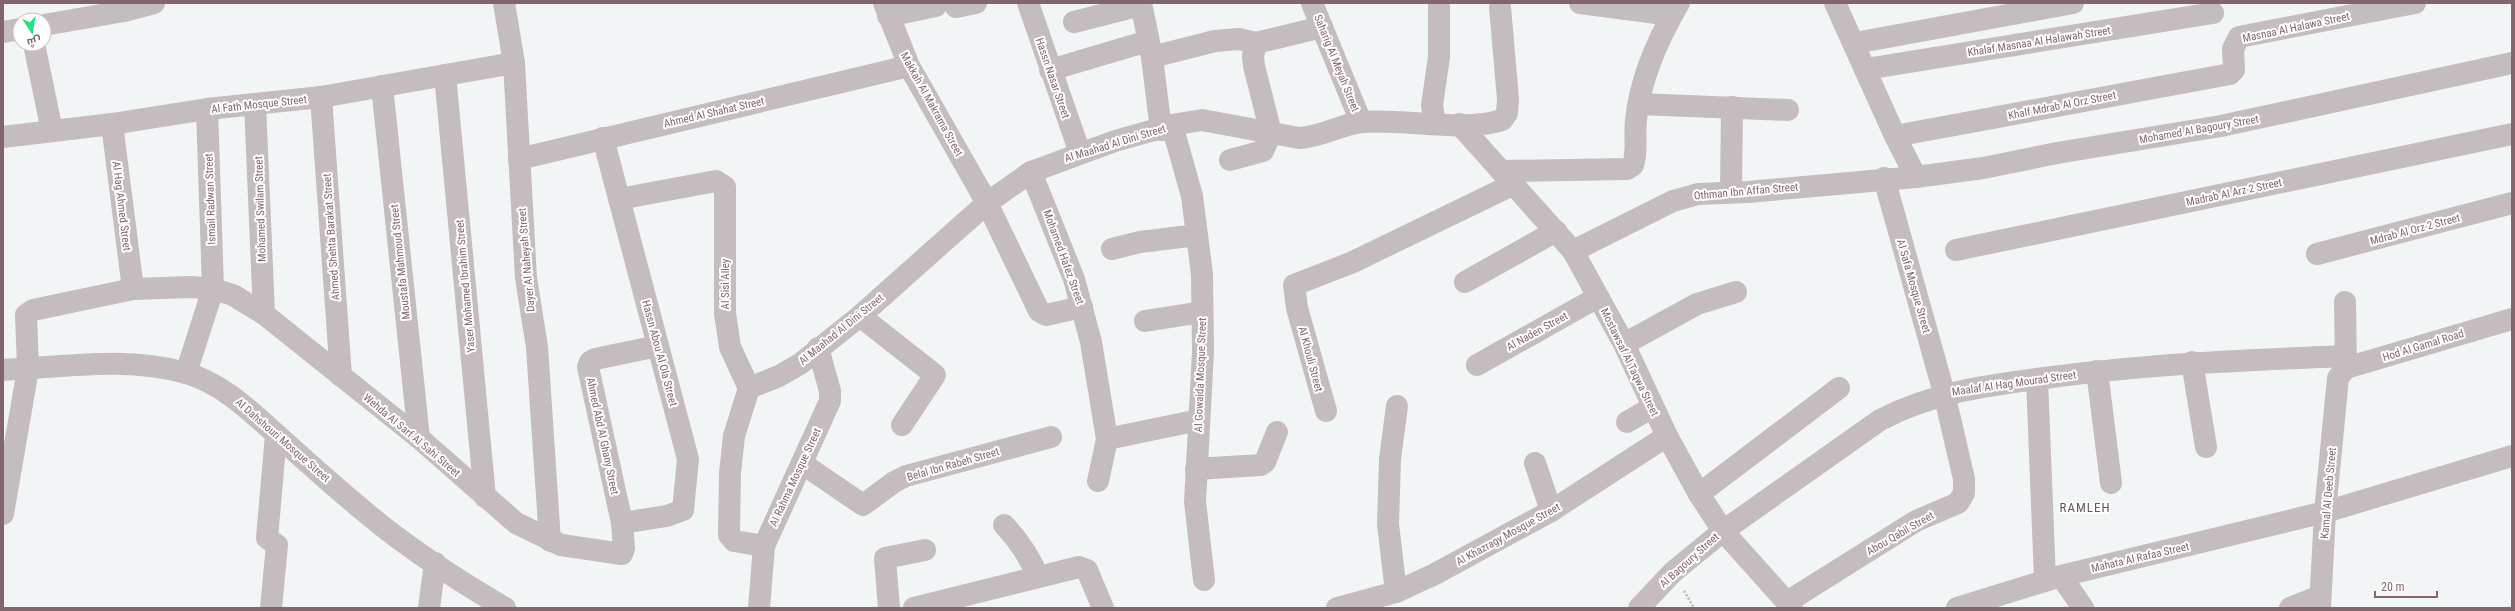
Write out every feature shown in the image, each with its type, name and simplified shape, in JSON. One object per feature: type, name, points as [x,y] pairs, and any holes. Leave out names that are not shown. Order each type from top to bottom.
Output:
[{"type":"street","points":[[52,24],[124,11],[154,3]]},
{"type":"street","name":"Dayer Al Naheyah Street","points":[[504,3],[514,63],[526,278],[537,347],[550,540]]},
{"type":"street","name":"Hassn Nasar Street","points":[[1028,3],[1080,153]]},
{"type":"street","name":"Saharig Al Meyah Street","points":[[1312,3],[1361,122]]},
{"type":"street","points":[[1435,124],[1432,98],[1439,57],[1439,3]]},
{"type":"street","points":[[1507,178],[1627,169],[1633,165],[1639,104],[1649,69],[1675,9],[1580,3]]},
{"type":"street","points":[[1835,3],[1855,43],[1895,136],[1916,177]]},
{"type":"street","points":[[1855,43],[2073,3]]},
{"type":"street","name":"Masnaa Al Halawa Street","points":[[2230,74],[2234,70],[2233,49],[2239,37],[2415,3]]},
{"type":"street","points":[[1074,22],[1141,4]]},
{"type":"street","name":"Al Gowaida Mosque Street","points":[[1141,4],[1166,128],[1192,196],[1202,274],[1203,352],[1195,502],[1204,580]]},
{"type":"street","points":[[886,10],[956,5]]},
{"type":"street","name":"Al Maahad Al Dini Street","points":[[749,388],[779,376],[800,364],[818,348],[860,316],[987,203],[1032,172],[1080,153],[1115,141],[1202,120],[1271,133],[1310,137],[1361,122],[1459,124],[1496,122],[1502,120],[1507,113],[1500,7]]},
{"type":"street","name":"Makkah Al Makrama Street","points":[[886,10],[909,66],[987,203],[1039,311],[1046,315],[1082,307]]},
{"type":"street","name":"Khalaf Masnaa Al Halawah Street","points":[[1866,69],[2213,13]]},
{"type":"street","points":[[1050,70],[1150,49],[1215,41],[1239,40],[1256,43],[1322,27]]},
{"type":"street","points":[[1230,160],[1263,151],[1271,133],[1254,66],[1253,56],[1256,43]]},
{"type":"street","points":[[36,52],[52,131]]},
{"type":"street","name":"Al Fath Mosque Street","points":[[3,137],[112,124],[207,109],[321,97],[514,63]]},
{"type":"street","name":"Mohamed Al Bagoury Street","points":[[1884,178],[1916,177],[1983,168],[2221,126],[2512,63]]},
{"type":"street","name":"Ahmed Al Shahat Street","points":[[519,159],[909,66]]},
{"type":"street","name":"Khalf Mdrab Al Orz Street","points":[[1895,136],[2230,74]]},
{"type":"street","name":"Yaser Mohamed Ibrahim Street","points":[[445,75],[485,497]]},
{"type":"street","name":"Moustafa Mahmoud Street","points":[[382,86],[419,438]]},
{"type":"street","name":"Ahmed Shehta Barakat Street","points":[[321,97],[341,376]]},
{"type":"street","name":"Mohamed Swilam Street","points":[[255,104],[264,314]]},
{"type":"street","points":[[1639,104],[1788,110]]},
{"type":"street","points":[[1730,192],[1732,108]]},
{"type":"street","name":"Ismail Radwan Street","points":[[186,373],[213,289],[207,109]]},
{"type":"street","name":"Al Hag Ahmed Street","points":[[112,124],[133,289]]},
{"type":"street","name":"Mostawsaf Al Taqwa Street","points":[[1459,124],[1573,251],[1624,344],[1667,436],[1699,494],[1722,531],[1789,605]]},
{"type":"street","name":"Madrab Al Arz 2 Street","points":[[1956,250],[2512,134]]},
{"type":"street","name":"Hassn Abou Al Ola Street","points":[[603,138],[688,459],[684,506],[680,512],[667,516],[622,523]]},
{"type":"street","name":"Mohamed Hafez Street","points":[[1032,172],[1074,279],[1091,342],[1107,439],[1098,481]]},
{"type":"street","name":"Al Khouli Street","points":[[1326,411],[1297,308],[1294,288],[1296,284],[1353,262],[1507,178]]},
{"type":"street","name":"Othman Ibn Affan Street","points":[[1573,251],[1673,201],[1698,194],[1884,178]]},
{"type":"street","name":"Al Safa Mosque Street","points":[[1884,178],[1944,393]]},
{"type":"street","name":"Al Sisi Alley","points":[[619,199],[716,180],[725,187],[724,313],[730,347],[749,388]]},
{"type":"street","name":"Mdrab Al Orz 2 Street","points":[[2317,254],[2512,203]]},
{"type":"street","points":[[1464,282],[1556,232]]},
{"type":"street","points":[[1112,249],[1147,241],[1197,235]]},
{"type":"street","name":"Wehda Al Sarf Al Sahi Street","points":[[28,369],[25,323],[29,312],[133,289],[213,289],[233,295],[264,314],[419,438],[516,523],[561,545],[622,554]]},
{"type":"street","points":[[1624,344],[1697,304],[1736,292]]},
{"type":"street","name":"Al Naden Street","points":[[1477,364],[1598,297]]},
{"type":"street","name":"Kamal Al Deeb Street","points":[[2320,602],[2325,512],[2343,367],[2345,302]]},
{"type":"street","points":[[1145,321],[1202,312]]},
{"type":"street","points":[[860,316],[935,375],[935,378],[902,425]]},
{"type":"street","name":"Hod Al Gamal Road","points":[[2343,367],[2512,319]]},
{"type":"street","name":"Ahmed Abd Al Ghany Street","points":[[622,554],[624,548],[622,523],[588,367],[590,362],[595,359],[658,346]]},
{"type":"street","name":"Al Rahma Mosque Street","points":[[759,608],[764,546],[803,464],[831,396],[818,348]]},
{"type":"street","points":[[2192,362],[2206,447]]},
{"type":"street","name":"Maalaf Al Hag Mourad Street","points":[[1722,531],[1880,420],[1908,405],[1944,393],[2097,371],[2192,362],[2343,367]]},
{"type":"street","name":"Al Dahshouri Mosque Street","points":[[3,370],[105,364],[145,365],[186,373],[221,388],[248,408],[276,435],[371,517],[460,581],[505,608]]},
{"type":"street","points":[[3,514],[28,369]]},
{"type":"street","points":[[2097,371],[2110,483]]},
{"type":"street","points":[[2037,379],[2053,578],[2083,608]]},
{"type":"street","points":[[749,388],[734,436],[730,473],[729,535],[734,541],[764,546]]},
{"type":"street","points":[[1699,494],[1839,388]]},
{"type":"street","name":"Abou Qabil Street","points":[[1789,605],[1916,521],[1958,503],[1962,498],[1964,479],[1944,393]]},
{"type":"street","points":[[1396,592],[1388,524],[1390,459],[1397,406]]},
{"type":"street","points":[[1627,422],[1653,407]]},
{"type":"street","points":[[1107,439],[1199,420]]},
{"type":"street","points":[[1196,469],[1261,465],[1265,462],[1277,432]]},
{"type":"street","points":[[271,608],[277,545],[267,538],[276,435]]},
{"type":"street","name":"Al Khazragy Mosque Street","points":[[1337,608],[1396,592],[1435,574],[1550,512],[1667,436]]},
{"type":"street","name":"Belal Ibn Rabeh Street","points":[[803,464],[863,505],[894,482],[906,476],[1051,437]]},
{"type":"street","name":"Mahata Al Rafaa Street","points":[[1957,608],[2053,578],[2325,512],[2512,456]]},
{"type":"street","points":[[1535,463],[1550,512]]},
{"type":"street","points":[[1004,525],[1019,540],[1031,558],[1038,578]]},
{"type":"street","name":"Al Bagoury Street","points":[[1639,608],[1673,572],[1722,531]]},
{"type":"street","points":[[889,608],[885,558],[924,550]]},
{"type":"street","points":[[430,608],[436,563]]},
{"type":"street","points":[[914,608],[971,601],[1038,578],[1084,568],[1103,608]]},
{"type":"street","points":[[2290,608],[2320,602]]},
{"type":"district","name":"RAMLEH","points":[[2085,507]]}]
